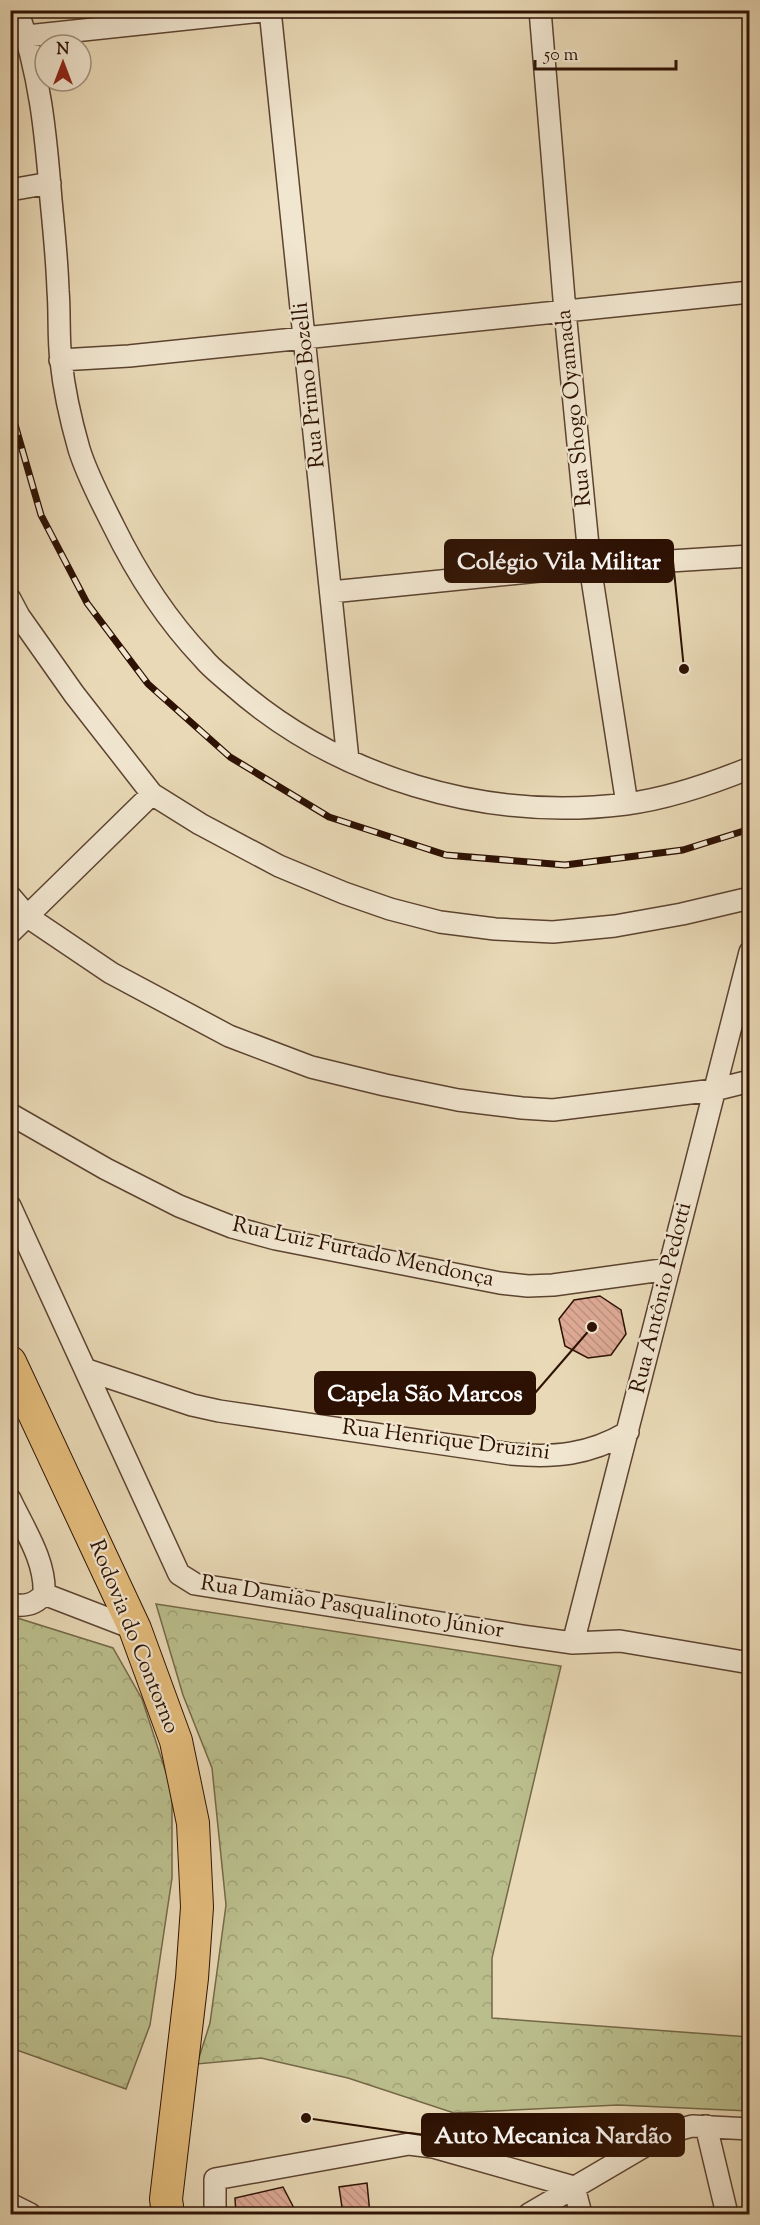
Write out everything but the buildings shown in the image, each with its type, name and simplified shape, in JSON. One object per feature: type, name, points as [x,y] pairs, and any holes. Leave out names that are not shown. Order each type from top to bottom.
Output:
[{"type":"main road","name":"Rodovia do Contorno","points":[[10,1362],[135,1629],[176,1741],[193,1833],[197,1907],[192,1978],[166,2199],[168,2214]]},
{"type":"street","points":[[17,10],[35,66],[50,183],[58,288],[60,360],[80,451],[129,558],[169,620],[205,661],[257,707],[314,744],[370,770],[428,790],[492,804],[552,808],[627,804],[675,793],[750,768]]},
{"type":"street","name":"Rua Shogo Oyamada","points":[[540,10],[565,311],[590,566],[627,804]]},
{"type":"street","points":[[27,36],[271,11]]},
{"type":"street","name":"Rua Primo Bozelli","points":[[271,11],[348,760]]},
{"type":"street","points":[[10,190],[50,183]]},
{"type":"street","points":[[60,360],[129,356],[750,292]]},
{"type":"street","points":[[331,592],[590,566],[750,556]]},
{"type":"street","points":[[10,599],[19,616],[74,694],[152,794],[200,824],[279,866],[344,893],[440,922],[495,929],[553,932],[615,926],[682,914],[750,898]]},
{"type":"street","points":[[10,933],[152,794]]},
{"type":"street","points":[[10,896],[28,917],[111,973],[229,1036],[322,1069],[385,1085],[458,1100],[553,1110],[714,1090],[750,1081]]},
{"type":"street","name":"Rua Antônio Pedotti","points":[[573,1643],[750,952]]},
{"type":"street","name":"Rua Luiz Furtado Mendonça","points":[[10,1114],[105,1169],[178,1206],[232,1227],[276,1239],[500,1283],[528,1286],[669,1269]]},
{"type":"street","name":"Rua Damião Pasqualinoto Júnior","points":[[10,1206],[179,1574],[195,1584],[573,1643],[620,1641],[749,1662]]},
{"type":"street","name":"Rua Henrique Druzini","points":[[87,1370],[192,1405],[219,1411],[511,1454],[542,1457],[566,1455],[609,1444],[627,1432]]},
{"type":"street","points":[[10,1499],[41,1566],[45,1581],[44,1594],[39,1600],[30,1605],[10,1604]]},
{"type":"street","points":[[44,1594],[135,1629]]},
{"type":"street","points":[[706,2126],[727,2214]]},
{"type":"street","points":[[529,2214],[667,2133],[680,2128],[706,2126],[750,2129]]},
{"type":"street","points":[[215,2214],[215,2179],[409,2144],[433,2148],[574,2187]]},
{"type":"street","points":[[574,2187],[581,2214]]},
{"type":"street","points":[[10,2204],[30,2214]]},
{"type":"green space","points":[[156,1604],[561,1666],[492,1958],[492,2018],[749,2037],[749,2111],[618,2105],[454,2113],[348,2078],[261,2058],[197,2064],[210,2023],[226,1905],[212,1768],[183,1695]]},
{"type":"green space","points":[[11,1616],[113,1648],[142,1699],[172,1791],[172,1878],[150,2025],[126,2089],[11,2048]]},
{"type":"railway","points":[[10,394],[12,414],[41,515],[87,603],[148,684],[230,757],[329,817],[446,855],[565,865],[683,850],[750,829]]},
{"type":"place","name":"Colégio Vila Militar","points":[[684,669]]},
{"type":"place","name":"Capela São Marcos","points":[[592,1327]]},
{"type":"place","name":"Auto Mecanica Nardão","points":[[306,2118]]}]
